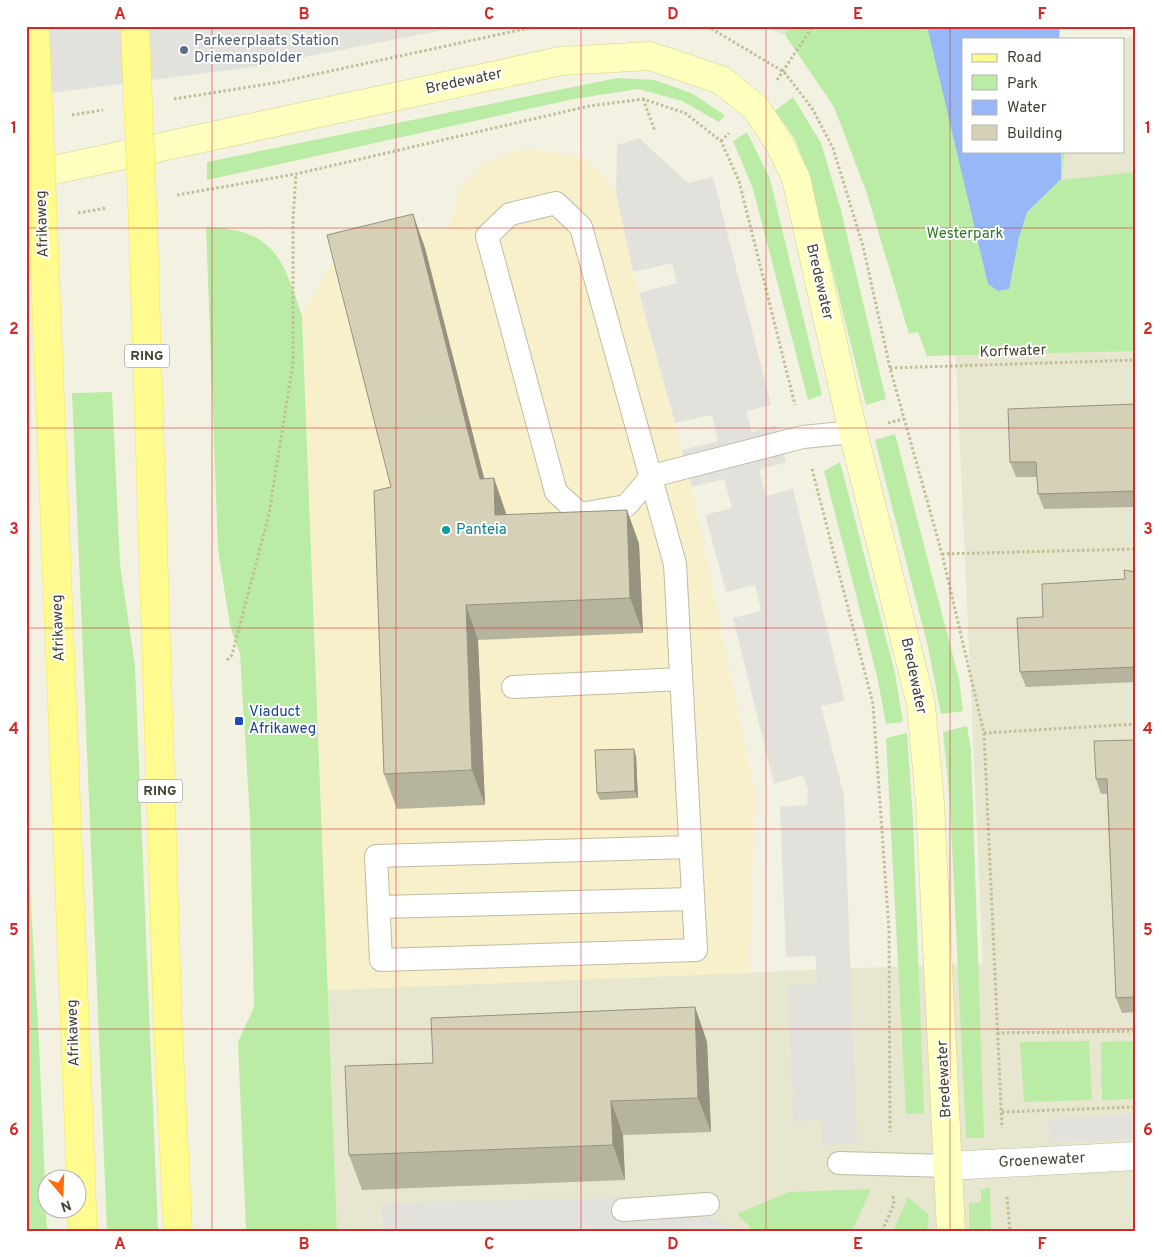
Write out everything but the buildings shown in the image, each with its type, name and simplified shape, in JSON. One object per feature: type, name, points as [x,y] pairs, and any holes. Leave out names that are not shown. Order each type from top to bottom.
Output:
[{"type":"main road","name":"Afrikaweg","points":[[35,26],[83,1231]]},
{"type":"main road","name":"RING","points":[[135,26],[168,1029],[178,1231]]},
{"type":"street","name":"Bredewater","points":[[26,176],[561,61],[650,56],[722,80],[755,107],[779,143],[796,178],[853,432],[921,704],[930,803],[949,1166],[946,1224]]},
{"type":"street","name":"Groenewater","points":[[949,1166],[1136,1156]]},
{"type":"lane","points":[[690,847],[376,856],[381,960],[696,950],[675,564],[652,476],[581,227],[556,203],[510,214],[487,236],[556,492],[580,514],[626,506],[652,476],[803,438],[853,432]]},
{"type":"lane","points":[[513,687],[681,679]]},
{"type":"lane","points":[[379,907],[693,899]]},
{"type":"lane","points":[[839,1163],[949,1166]]},
{"type":"lane","points":[[623,1210],[708,1204]]},
{"type":"path","points":[[172,99],[280,82],[538,26]]},
{"type":"path","points":[[707,26],[784,72],[813,26]]},
{"type":"path","points":[[643,99],[655,131]]},
{"type":"path","points":[[169,197],[296,174],[589,106],[643,99],[685,113],[721,141],[739,181],[803,438],[873,704],[889,930],[890,1164],[894,1204],[882,1231]]},
{"type":"path","points":[[65,116],[104,110]]},
{"type":"path","points":[[227,660],[232,655],[269,514],[293,363],[293,220],[296,174]]},
{"type":"path","points":[[74,214],[112,207]]},
{"type":"path","name":"Korfwater","points":[[890,368],[1136,360]]},
{"type":"path","points":[[942,554],[1136,549]]},
{"type":"path","points":[[984,733],[1136,724]]},
{"type":"path","points":[[997,1033],[1136,1031]]},
{"type":"path","points":[[1002,1112],[1136,1107]]},
{"type":"shaded area","name":"Parkeerplaats Station Driemanspolder","points":[[26,26],[463,26],[254,67],[26,96]]},
{"type":"shaded area","points":[[763,26],[789,26],[785,35]]},
{"type":"shaded area","points":[[1136,35],[1136,1231],[337,1231],[328,990],[983,963],[944,89],[962,152],[1124,152],[1124,39]]},
{"type":"shaded area","points":[[639,138],[688,183],[713,177],[771,405],[746,411],[752,432],[776,425],[786,462],[759,470],[766,496],[793,489],[845,701],[821,706],[844,796],[857,1143],[822,1145],[821,1120],[794,1121],[787,986],[818,984],[815,956],[786,957],[780,807],[807,805],[808,790],[803,775],[774,784],[733,618],[761,611],[755,585],[726,592],[705,515],[732,508],[724,479],[692,487],[682,450],[718,441],[712,415],[675,423],[639,293],[677,283],[672,263],[633,272],[616,192],[617,145]]},
{"type":"shaded area","points":[[527,148],[586,159],[616,192],[633,272],[692,487],[755,794],[749,973],[328,990],[302,316],[336,254],[383,234],[449,229],[460,187],[485,164]]},
{"type":"shaded area","points":[[1136,1115],[1136,1139],[1049,1143],[1048,1119]]},
{"type":"shaded area","points":[[665,1197],[731,1226],[732,1231],[383,1231],[381,1203]]},
{"type":"green space","name":"Westerpark","points":[[789,26],[1035,26],[962,38],[962,152],[1065,152],[1061,180],[1136,172],[1136,351],[927,356],[918,332],[909,334],[866,191],[834,107],[785,35]]},
{"type":"green space","points":[[617,78],[655,80],[691,93],[725,115],[719,122],[682,101],[638,89],[574,99],[207,180],[207,162]]},
{"type":"green space","points":[[793,97],[821,143],[841,210],[886,399],[866,405],[810,180],[795,139],[775,111]]},
{"type":"green space","points":[[747,132],[770,179],[822,395],[808,400],[753,189],[733,141]]},
{"type":"green space","points":[[206,227],[229,229],[247,234],[261,241],[272,250],[289,278],[302,316],[337,1231],[246,1231],[238,1042],[254,1007],[250,819],[240,654],[230,626],[218,549]]},
{"type":"green space","points":[[112,392],[120,564],[135,666],[158,1231],[107,1231],[72,393]]},
{"type":"green space","points":[[895,434],[959,679],[963,711],[941,714],[928,647],[875,440]]},
{"type":"green space","points":[[840,462],[895,673],[903,722],[886,724],[877,676],[824,471]]},
{"type":"green space","points":[[967,726],[971,750],[984,1138],[966,1138],[950,804],[943,732]]},
{"type":"green space","points":[[907,733],[913,819],[924,1113],[906,1114],[886,738]]},
{"type":"green space","points":[[26,818],[44,1170],[38,1170],[38,1220],[47,1220],[47,1231],[26,1231]]},
{"type":"green space","points":[[1089,1041],[1092,1100],[1024,1102],[1020,1042]]},
{"type":"green space","points":[[1136,1041],[1136,1099],[1102,1100],[1101,1042]]},
{"type":"green space","points":[[990,1187],[991,1231],[969,1231],[969,1203],[981,1202],[981,1190]]},
{"type":"green space","points":[[871,1189],[852,1231],[750,1231],[749,1226],[737,1214],[789,1192]]},
{"type":"green space","points":[[908,1197],[929,1215],[927,1231],[893,1231]]},
{"type":"water","points":[[927,26],[1060,26],[1059,38],[962,38],[962,152],[1061,152],[1061,179],[1027,212],[1019,237],[1009,289],[998,291],[988,284]]},
{"type":"place","name":"Parkeerplaats Station Driemanspolder","points":[[184,50]]},
{"type":"place","name":"Panteia","points":[[446,530]]},
{"type":"place","name":"Viaduct Afrikaweg","points":[[239,721]]}]
